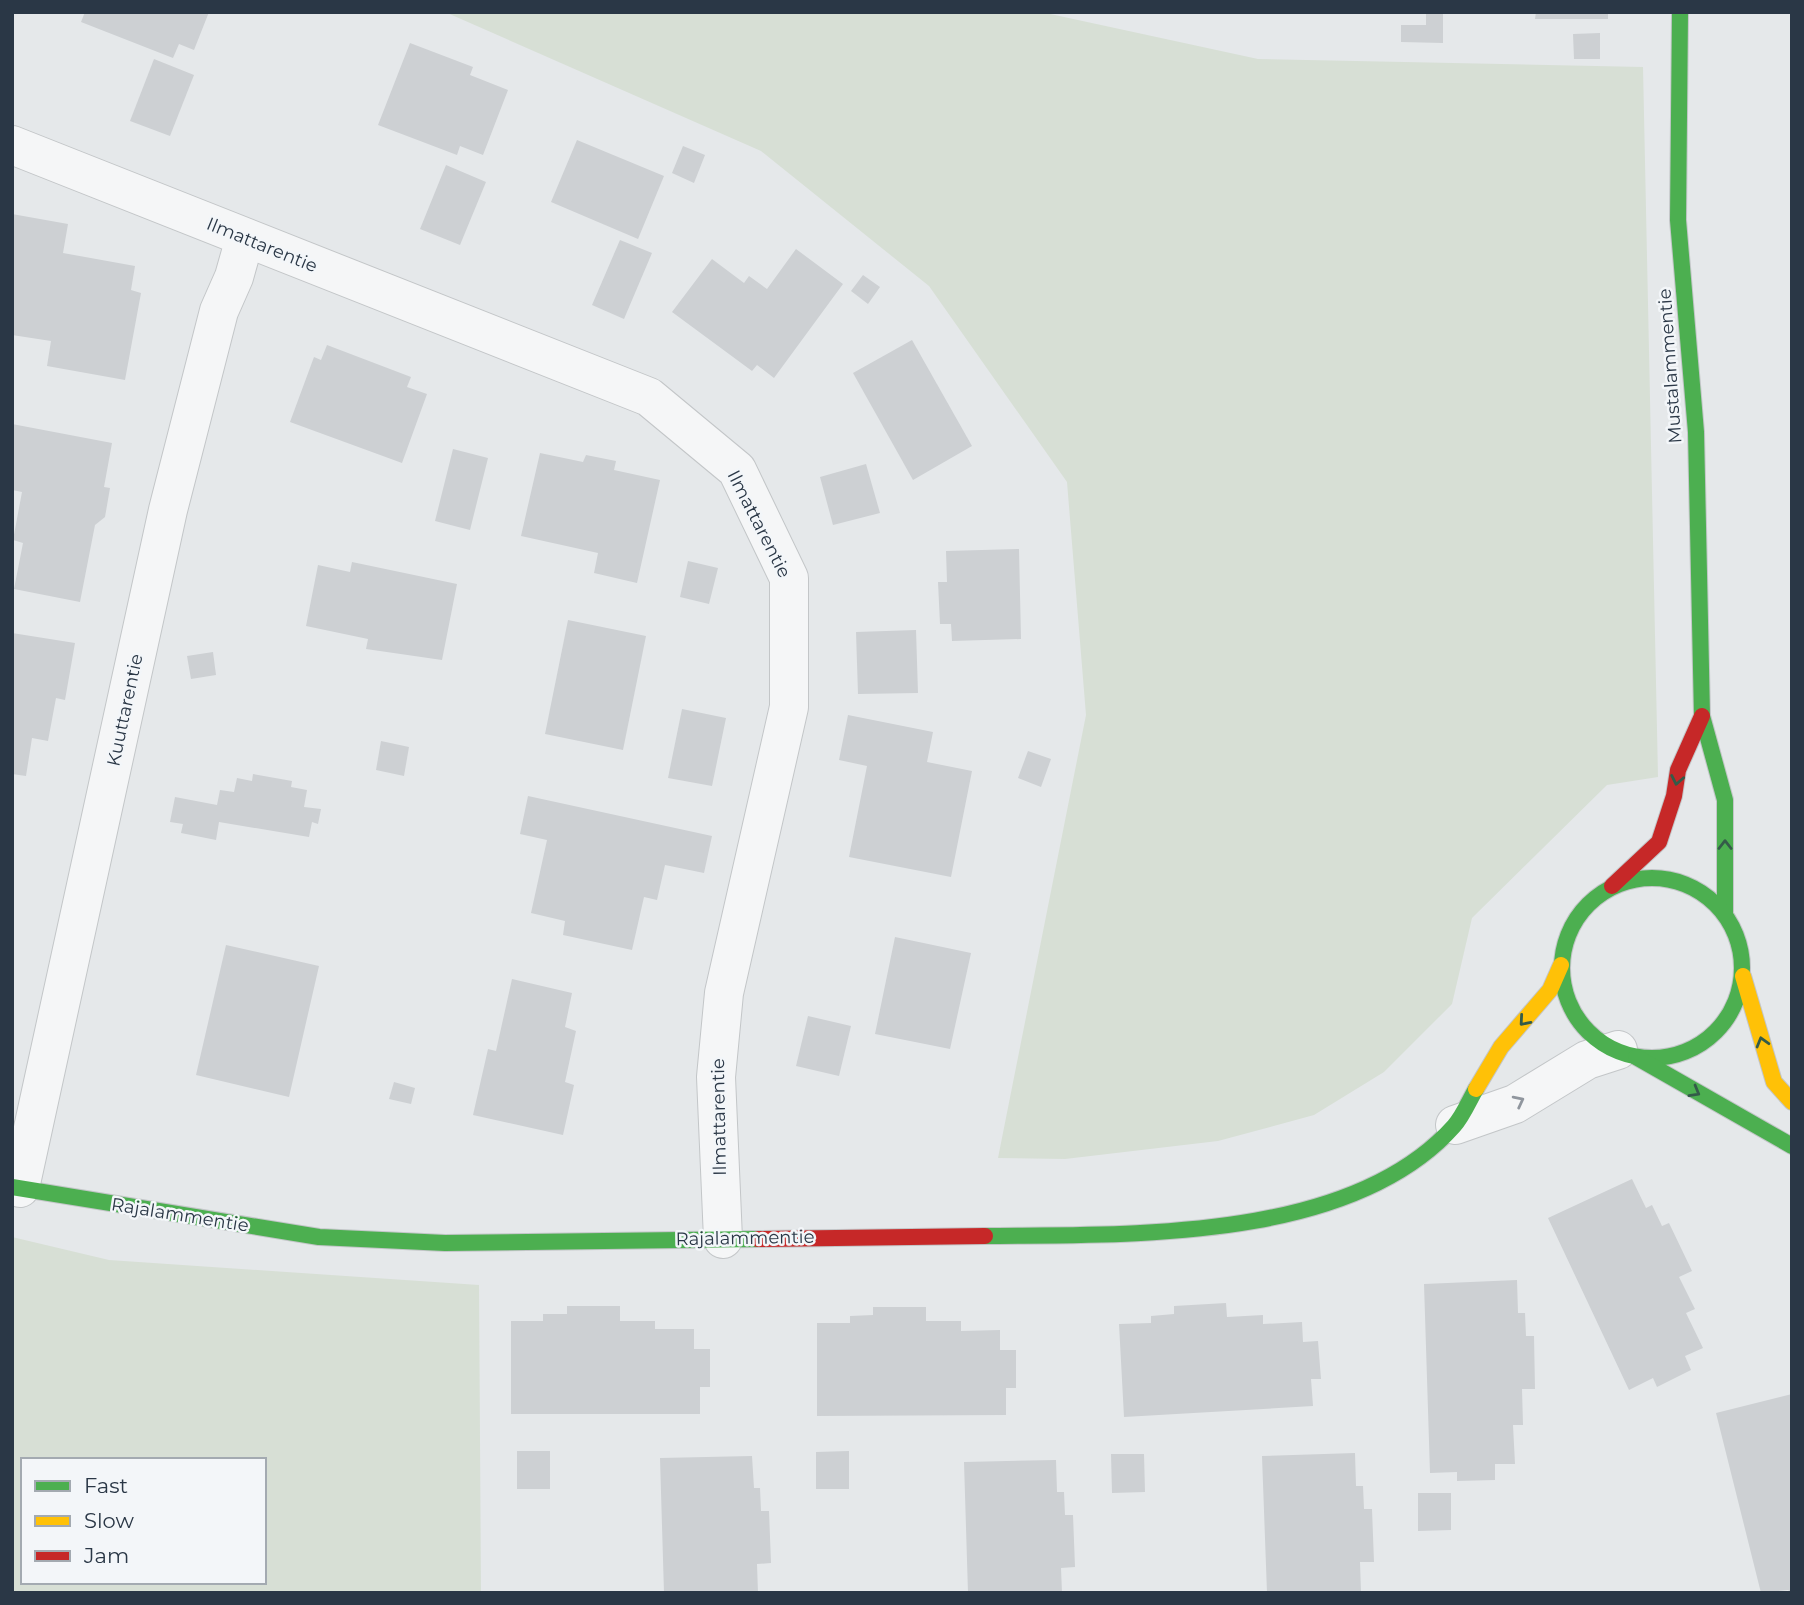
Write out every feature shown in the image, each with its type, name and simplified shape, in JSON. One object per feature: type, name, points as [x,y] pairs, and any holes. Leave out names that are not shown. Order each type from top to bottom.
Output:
[{"type":"street","name":"Mustalammentie","points":[[1680,12],[1678,220],[1696,432],[1702,716],[1725,800],[1725,914]]},
{"type":"street","name":"Ilmattarentie","points":[[12,145],[649,397],[737,470],[789,578],[789,707],[723,1005],[716,1077],[723,1239]]},
{"type":"street","name":"Kuuttarentie","points":[[16,1187],[168,510],[219,311],[245,238]]},
{"type":"street","name":"Mustalammentie","points":[[1609,888],[1659,842],[1674,796],[1678,770],[1702,716]]},
{"type":"street","points":[[1792,1102],[1774,1082],[1743,976],[1740,943],[1725,914],[1708,895],[1677,880],[1645,877],[1609,888],[1586,906],[1569,930],[1561,965],[1565,994],[1575,1016],[1602,1044],[1627,1054],[1792,1146]]},
{"type":"street","name":"Rajalammentie","points":[[16,1187],[319,1237],[445,1243],[1165,1233],[1291,1215],[1370,1186],[1420,1156],[1455,1125],[1501,1047],[1550,990],[1561,965]]},
{"type":"street","points":[[1627,1054],[1665,1058],[1693,1049],[1717,1031],[1732,1011],[1743,976]]},
{"type":"street","name":"Rajalammentie","points":[[1455,1125],[1515,1104],[1587,1060],[1627,1054]]},
{"type":"shaded area","points":[[445,12],[1041,12],[1258,59],[1643,67],[1658,777],[1607,785],[1472,918],[1452,1004],[1384,1072],[1314,1115],[1218,1141],[1065,1159],[998,1158],[1086,715],[1067,482],[929,286],[761,151]]},
{"type":"shaded area","points":[[12,1237],[109,1260],[479,1285],[481,1593],[12,1593]]},
{"type":"building","points":[[85,12],[209,12],[194,50],[179,44],[173,58],[81,22]]},
{"type":"building","points":[[1426,12],[1443,12],[1443,43],[1401,42],[1401,25],[1426,25]]},
{"type":"building","points":[[1536,12],[1608,12],[1608,19],[1535,19]]},
{"type":"building","points":[[1600,33],[1600,59],[1574,59],[1573,34]]},
{"type":"building","points":[[410,43],[473,67],[470,75],[508,90],[483,155],[460,146],[457,155],[378,125]]},
{"type":"building","points":[[154,59],[194,75],[170,136],[130,121]]},
{"type":"building","points":[[577,140],[664,176],[638,239],[551,202]]},
{"type":"building","points":[[683,146],[705,155],[694,183],[672,173]]},
{"type":"building","points":[[446,165],[486,182],[460,245],[420,229]]},
{"type":"building","points":[[12,214],[68,224],[63,253],[135,266],[131,290],[141,293],[125,380],[47,366],[51,341],[12,335]]},
{"type":"building","points":[[620,240],[652,253],[624,319],[592,305]]},
{"type":"building","points":[[796,249],[843,284],[774,378],[757,365],[752,371],[672,312],[712,259],[744,283],[749,276],[767,289]]},
{"type":"building","points":[[863,275],[880,287],[868,304],[851,291]]},
{"type":"building","points":[[912,340],[972,446],[913,480],[853,373]]},
{"type":"building","points":[[327,345],[411,377],[407,387],[427,394],[402,463],[290,422],[314,357],[321,360]]},
{"type":"building","points":[[12,424],[112,443],[104,487],[110,488],[105,517],[95,525],[80,602],[14,589],[23,543],[13,540],[22,492],[12,490]]},
{"type":"building","points":[[453,449],[488,458],[470,530],[435,521]]},
{"type":"building","points":[[540,453],[583,462],[586,455],[616,461],[614,470],[660,480],[637,583],[594,573],[598,553],[521,536]]},
{"type":"building","points":[[866,464],[880,513],[833,525],[820,477]]},
{"type":"building","points":[[1019,549],[1021,639],[952,641],[951,624],[940,624],[938,582],[947,582],[946,551]]},
{"type":"building","points":[[688,561],[718,568],[709,604],[680,597]]},
{"type":"building","points":[[352,562],[457,584],[442,660],[366,649],[368,639],[306,626],[318,565],[350,572]]},
{"type":"building","points":[[568,620],[646,636],[623,750],[545,734]]},
{"type":"building","points":[[916,630],[918,693],[858,694],[856,632]]},
{"type":"building","points":[[12,633],[75,643],[65,700],[56,698],[48,741],[32,738],[26,776],[12,774]]},
{"type":"building","points":[[213,652],[216,675],[191,679],[187,656]]},
{"type":"building","points":[[682,709],[726,718],[712,786],[668,778]]},
{"type":"building","points":[[848,715],[933,732],[927,762],[972,771],[951,877],[849,857],[867,766],[839,760]]},
{"type":"building","points":[[381,741],[409,747],[404,776],[376,770]]},
{"type":"building","points":[[1028,751],[1051,759],[1041,787],[1018,778]]},
{"type":"building","points":[[253,774],[292,781],[291,787],[307,790],[304,807],[321,809],[318,824],[312,822],[309,837],[219,822],[216,840],[181,833],[183,824],[170,822],[175,797],[217,805],[220,790],[234,792],[237,778],[252,781]]},
{"type":"building","points":[[528,796],[712,836],[704,873],[665,865],[657,900],[644,897],[632,950],[563,935],[565,921],[531,913],[547,840],[520,834]]},
{"type":"building","points":[[895,937],[971,953],[950,1049],[875,1034]]},
{"type":"building","points":[[226,945],[319,966],[289,1097],[196,1075]]},
{"type":"building","points":[[512,979],[572,993],[565,1027],[576,1031],[565,1082],[574,1085],[563,1135],[473,1115],[488,1049],[496,1051]]},
{"type":"building","points":[[808,1016],[851,1026],[839,1076],[796,1066]]},
{"type":"building","points":[[394,1082],[415,1088],[411,1104],[389,1099]]},
{"type":"building","points":[[1632,1179],[1646,1208],[1652,1205],[1662,1226],[1669,1223],[1692,1271],[1679,1277],[1695,1309],[1686,1313],[1703,1348],[1685,1356],[1691,1370],[1657,1387],[1653,1378],[1629,1390],[1548,1218]]},
{"type":"building","points":[[1517,1280],[1518,1313],[1525,1313],[1526,1336],[1534,1336],[1535,1389],[1522,1389],[1523,1425],[1513,1425],[1515,1464],[1495,1464],[1495,1480],[1457,1481],[1457,1472],[1430,1473],[1424,1284]]},
{"type":"building","points":[[1226,1303],[1227,1317],[1263,1315],[1263,1324],[1302,1322],[1303,1342],[1318,1341],[1321,1379],[1311,1379],[1313,1406],[1124,1417],[1119,1324],[1151,1323],[1151,1316],[1174,1314],[1174,1306]]},
{"type":"building","points":[[567,1306],[620,1306],[620,1321],[655,1321],[655,1329],[694,1329],[694,1349],[710,1349],[710,1387],[700,1387],[700,1414],[511,1414],[511,1321],[543,1321],[543,1314],[567,1314]]},
{"type":"building","points":[[873,1307],[926,1307],[926,1321],[961,1321],[961,1331],[1000,1330],[1000,1350],[1016,1350],[1016,1388],[1006,1388],[1006,1415],[817,1416],[817,1323],[850,1323],[850,1316],[873,1315]]},
{"type":"building","points":[[1792,1394],[1792,1593],[1788,1590],[1761,1593],[1716,1413]]},
{"type":"building","points":[[517,1451],[550,1451],[550,1489],[517,1489]]},
{"type":"building","points":[[849,1451],[849,1489],[816,1489],[816,1452]]},
{"type":"building","points":[[1355,1453],[1356,1486],[1363,1486],[1364,1509],[1372,1509],[1374,1562],[1360,1562],[1361,1593],[1267,1593],[1262,1456]]},
{"type":"building","points":[[1111,1454],[1144,1454],[1145,1492],[1112,1493]]},
{"type":"building","points":[[752,1456],[754,1488],[760,1488],[761,1511],[769,1511],[771,1563],[757,1564],[758,1593],[664,1593],[660,1458]]},
{"type":"building","points":[[1056,1460],[1057,1492],[1064,1492],[1065,1515],[1073,1515],[1075,1567],[1061,1568],[1062,1593],[968,1593],[964,1462]]},
{"type":"building","points":[[1418,1493],[1451,1493],[1451,1530],[1418,1531]]},
{"type":"traffic: fast","points":[[1680,12],[1678,220],[1696,432],[1702,716],[1725,800],[1725,913]]},
{"type":"traffic: fast","points":[[1652,878],[1686,885],[1716,904],[1735,934],[1742,968],[1735,1002],[1716,1032],[1686,1051],[1652,1058],[1618,1051],[1588,1032],[1569,1002],[1562,968],[1569,934],[1588,904],[1618,885],[1652,878]]},
{"type":"traffic: fast","points":[[1636,1057],[1792,1146]]},
{"type":"traffic: fast","points":[[985,1236],[1169,1231],[1234,1224],[1298,1212],[1357,1192],[1410,1164],[1454,1126],[1476,1089]]},
{"type":"traffic: fast","points":[[12,1187],[319,1237],[445,1243],[758,1239]]},
{"type":"traffic: slow","points":[[1476,1089],[1501,1047],[1550,990],[1561,965]]},
{"type":"traffic: slow","points":[[1743,976],[1774,1082],[1792,1102]]},
{"type":"traffic: jam","points":[[1612,886],[1659,842],[1674,796],[1678,770],[1702,716]]},
{"type":"traffic: jam","points":[[758,1239],[985,1236]]}]
